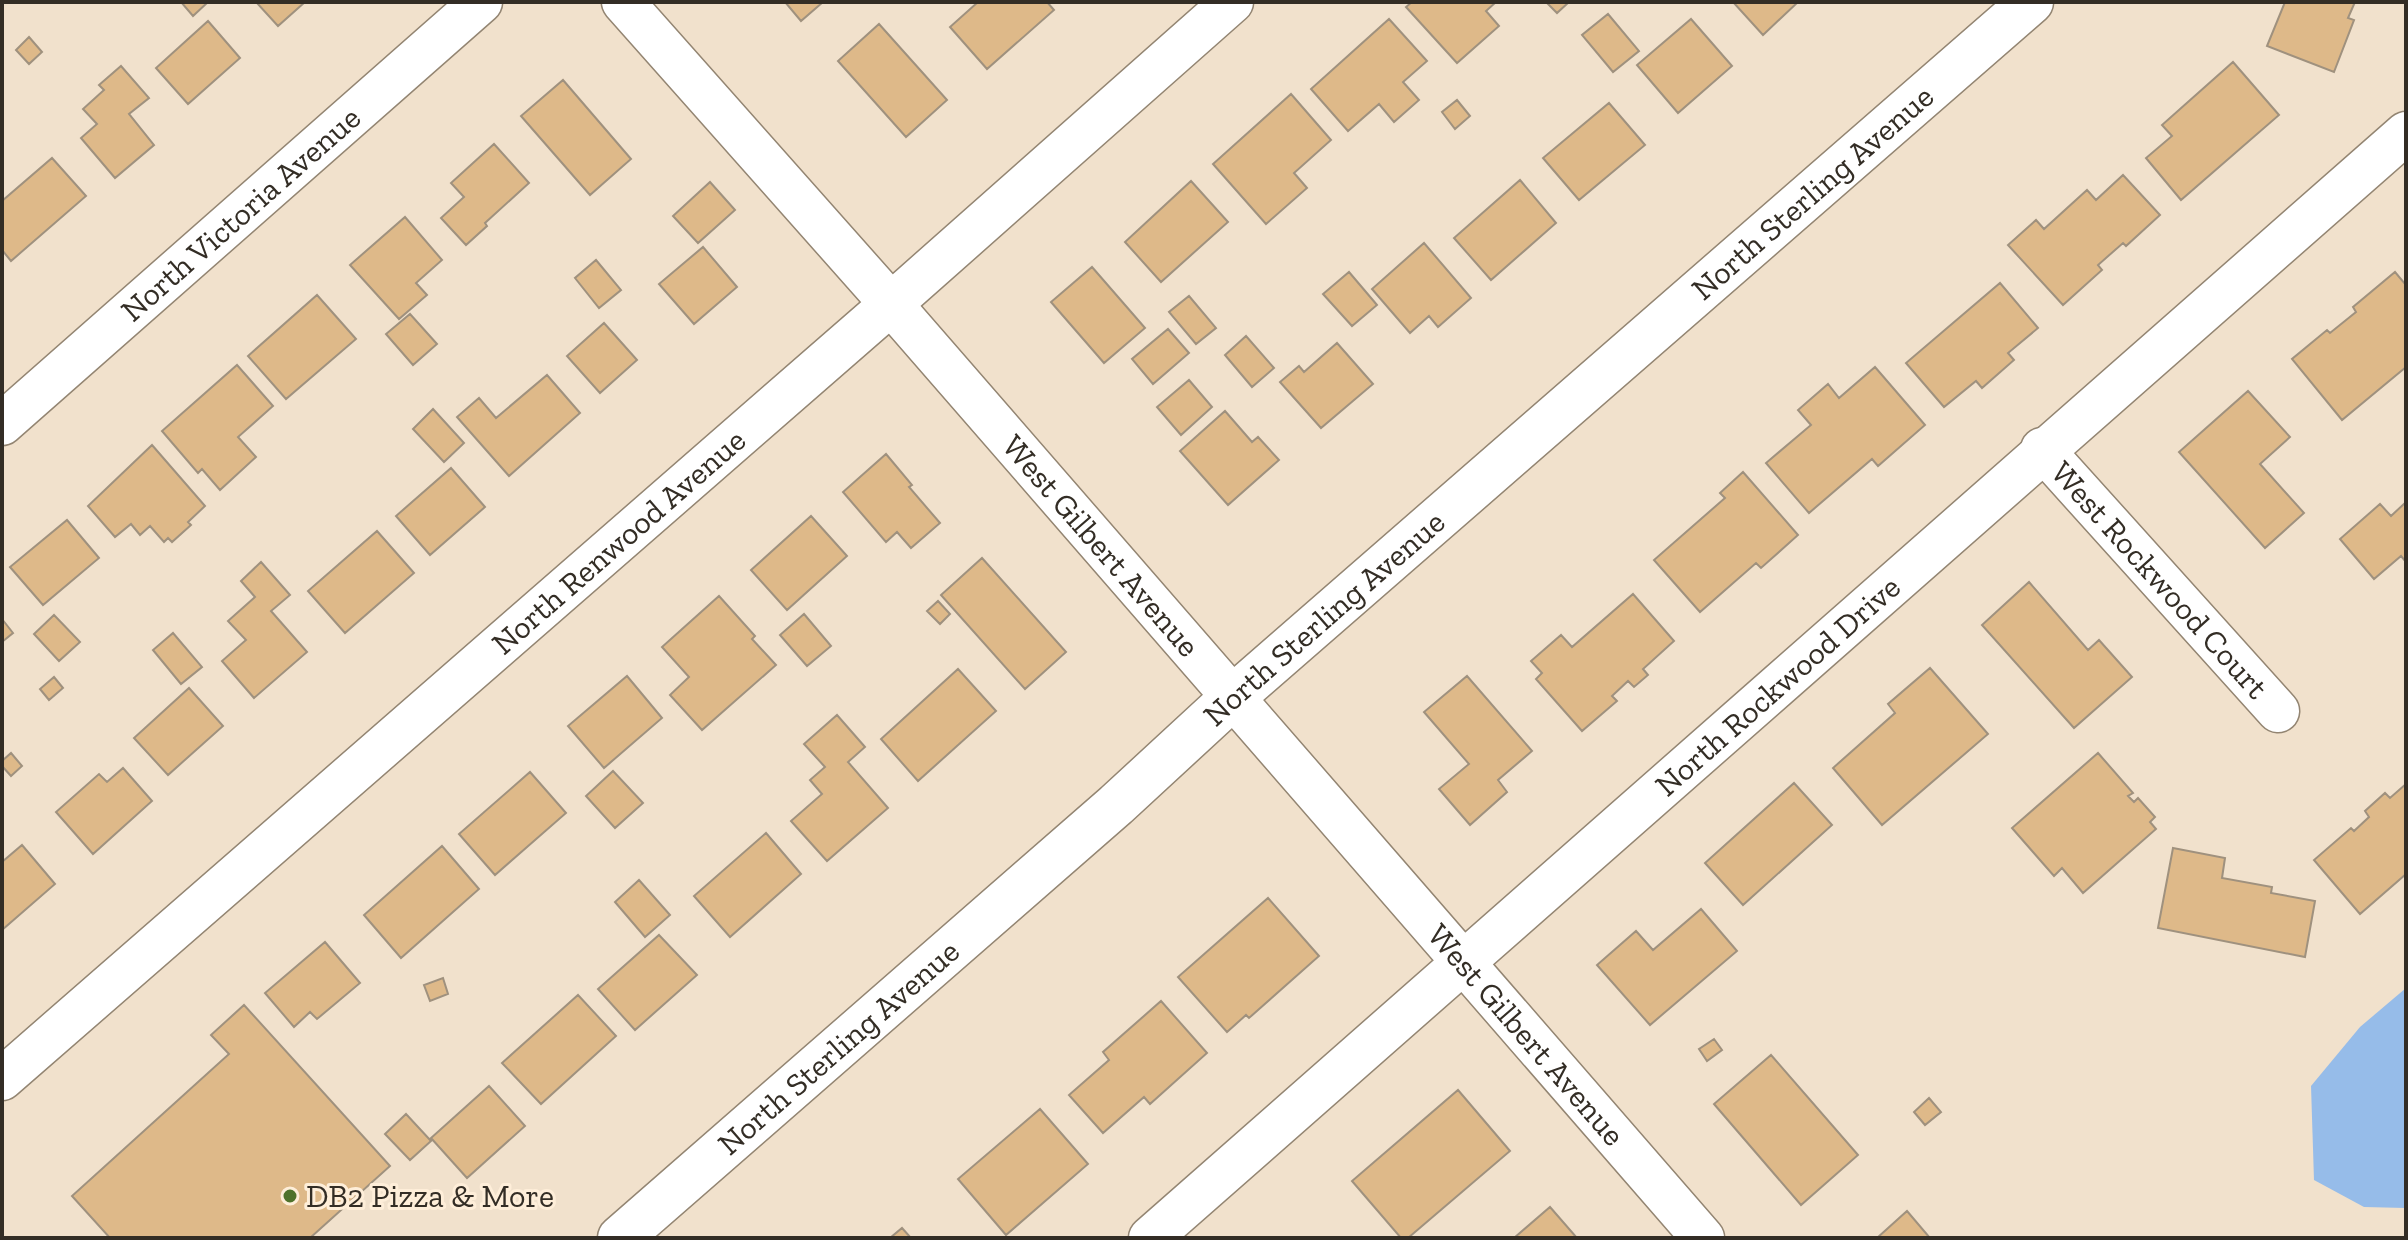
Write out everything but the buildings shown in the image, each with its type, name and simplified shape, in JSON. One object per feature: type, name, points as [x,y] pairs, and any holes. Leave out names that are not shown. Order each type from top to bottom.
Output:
[{"type":"main road","name":"North Sterling Avenue","points":[[620,1238],[1116,805],[1232,698],[2031,2]]},
{"type":"street","name":"North Victoria Avenue","points":[[2,424],[481,2]]},
{"type":"street","name":"West Gilbert Avenue","points":[[623,2],[891,304],[1703,1238]]},
{"type":"street","name":"North Renwood Avenue","points":[[2,1079],[891,304],[1232,2]]},
{"type":"street","name":"North Rockwood Drive","points":[[1150,1238],[1465,965],[2042,449],[2406,133]]},
{"type":"street","name":"West Rockwood Court","points":[[2042,449],[2278,711]]},
{"type":"water","points":[[2406,988],[2406,1208],[2364,1207],[2314,1180],[2311,1086],[2360,1027]]},
{"type":"place","name":"DB2 Pizza & More","points":[[290,1196]]}]
